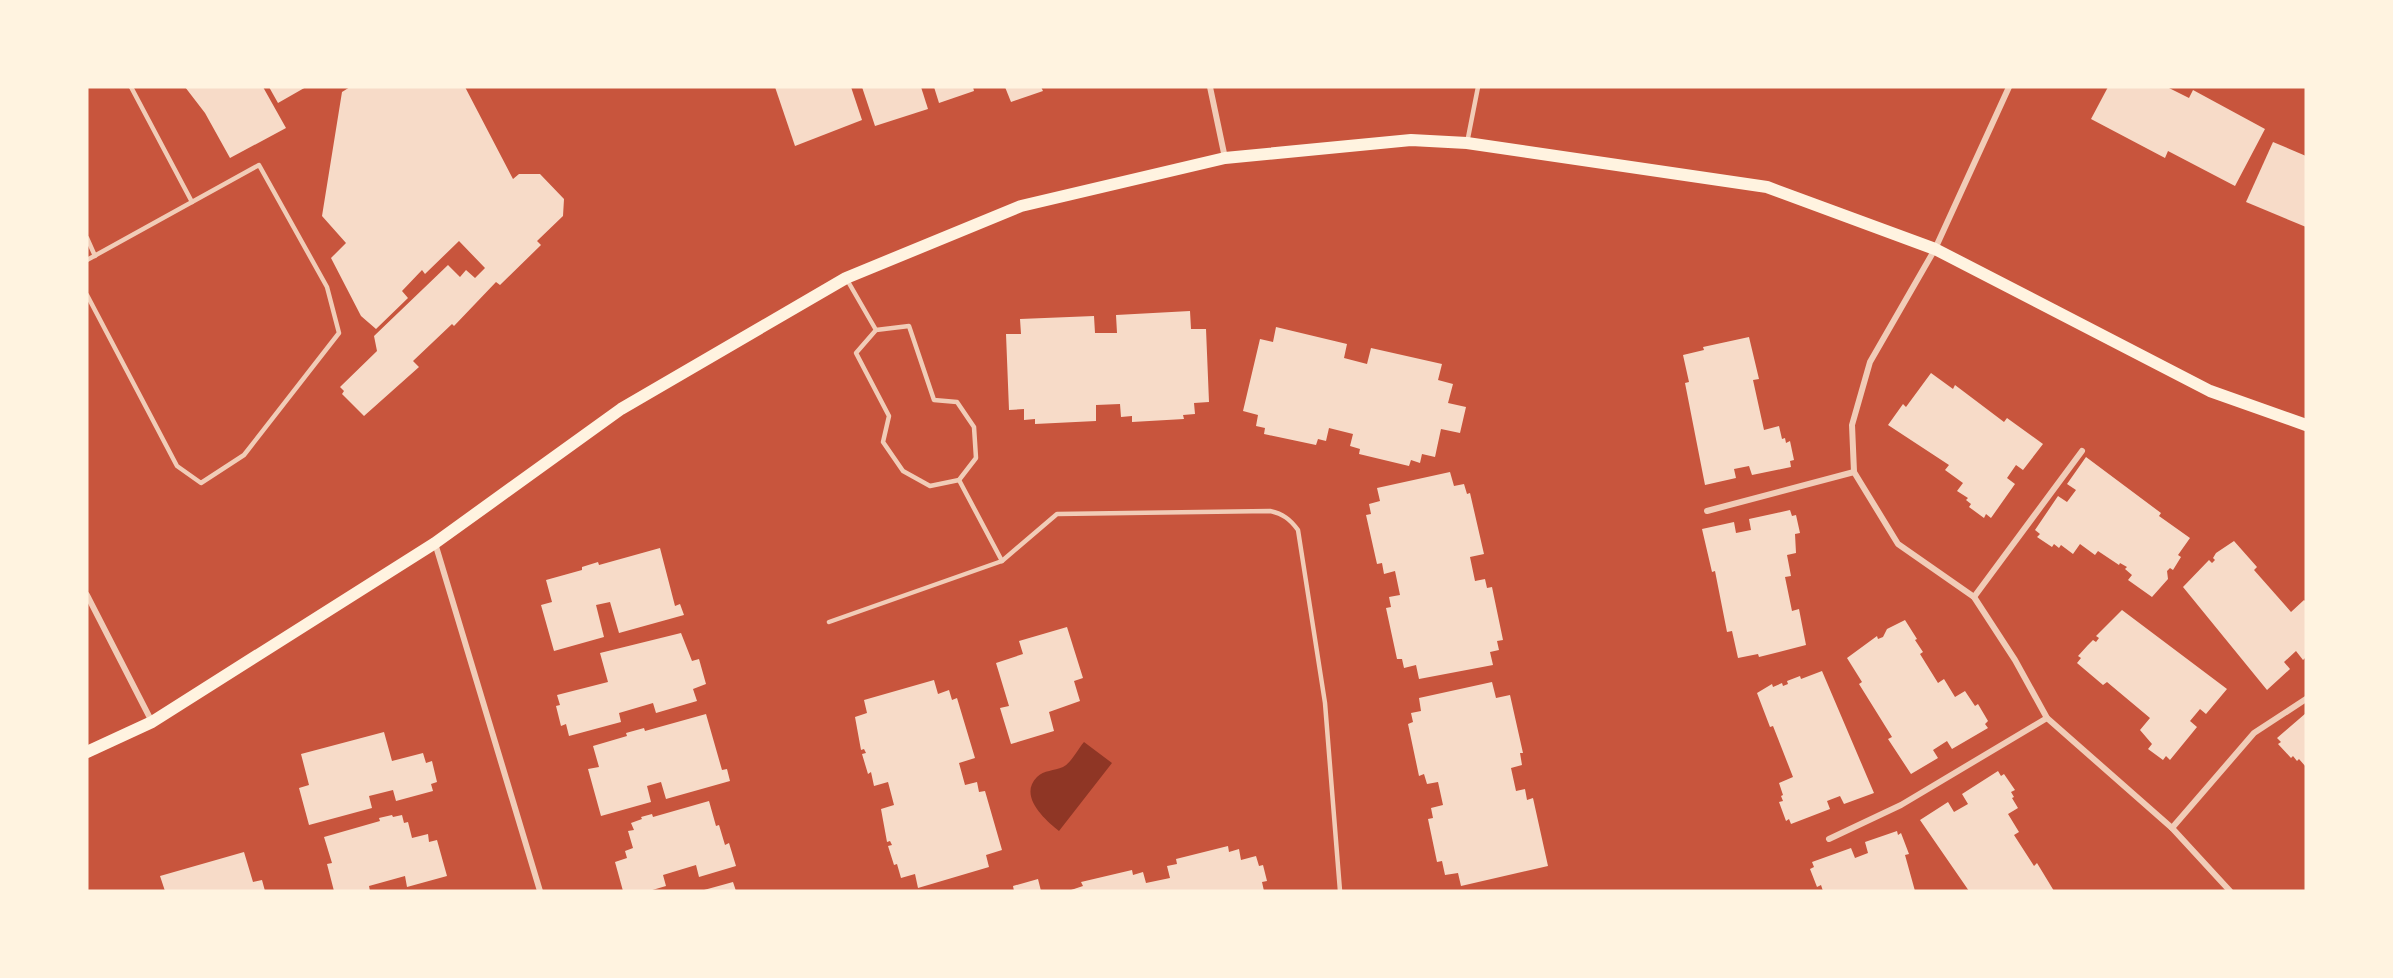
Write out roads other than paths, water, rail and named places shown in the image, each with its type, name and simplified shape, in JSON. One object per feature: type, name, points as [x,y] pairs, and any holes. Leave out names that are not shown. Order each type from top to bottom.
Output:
[{"type":"main road","points":[[87,752],[152,722],[435,543],[621,408],[846,278],[1021,206],[1225,158],[1411,140],[1467,143],[1767,186],[1935,249],[2210,391],[2306,425]]},
{"type":"street","points":[[1210,87],[1225,158]]},
{"type":"street","points":[[2009,87],[1935,249],[1870,362],[1851,425],[1854,472],[1898,544],[1974,597],[2015,660],[2047,718],[2172,828],[2230,891]]},
{"type":"street","points":[[1974,597],[2082,452]]},
{"type":"street","points":[[1707,511],[1854,472]]},
{"type":"street","points":[[435,543],[540,891]]},
{"type":"street","points":[[87,595],[152,722]]},
{"type":"street","points":[[2172,828],[2254,733],[2306,699]]},
{"type":"street","points":[[1829,839],[1901,804],[2047,718]]},
{"type":"lane","points":[[131,87],[192,202]]},
{"type":"lane","points":[[1467,143],[1478,87]]},
{"type":"lane","points":[[87,260],[259,165],[327,286],[339,333],[244,455],[201,483],[177,466],[87,295]]},
{"type":"lane","points":[[87,238],[95,255]]},
{"type":"lane","points":[[846,278],[876,330]]},
{"type":"lane","points":[[909,326],[934,400],[957,402],[974,427],[976,458],[959,480],[930,486],[903,471],[883,442],[889,416],[856,353],[876,330],[909,326]]},
{"type":"lane","points":[[959,480],[1002,561]]},
{"type":"lane","points":[[829,622],[1002,561],[1058,514],[1270,511],[1280,513],[1292,521],[1298,530],[1325,703],[1340,891]]}]
